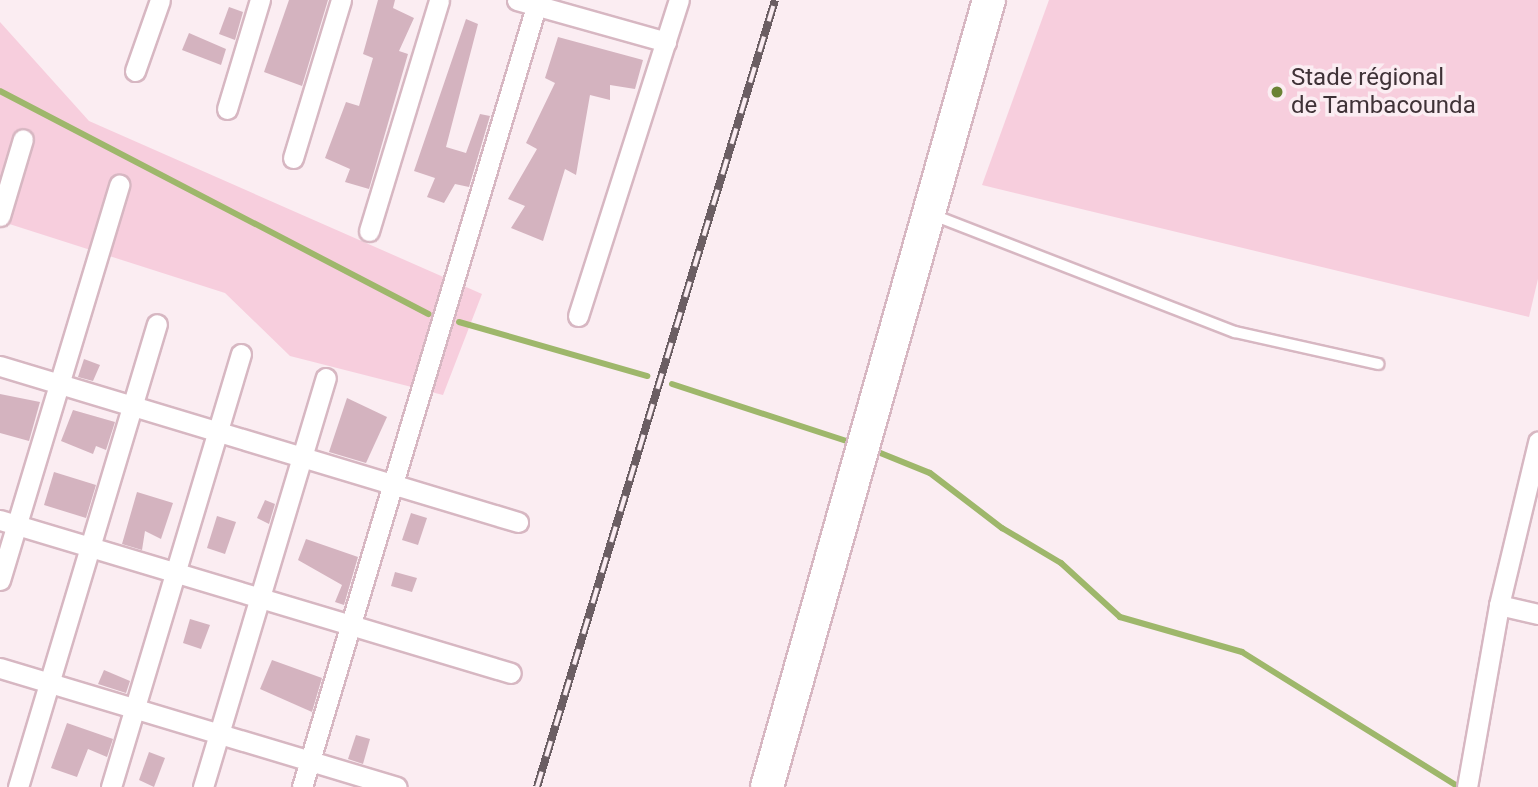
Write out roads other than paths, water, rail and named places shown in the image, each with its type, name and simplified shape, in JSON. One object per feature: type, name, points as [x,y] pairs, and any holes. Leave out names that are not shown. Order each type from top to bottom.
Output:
[{"type":"highway","points":[[767,787],[989,0]]},
{"type":"street","points":[[135,71],[160,0]]},
{"type":"street","points":[[227,108],[260,0]]},
{"type":"street","points":[[293,158],[341,0]]},
{"type":"street","points":[[369,230],[439,0]]},
{"type":"street","points":[[578,316],[679,0]]},
{"type":"street","points":[[302,787],[394,484],[531,2],[666,42]]},
{"type":"street","points":[[0,216],[23,139]]},
{"type":"street","points":[[0,580],[8,522],[59,384],[120,185]]},
{"type":"street","points":[[18,787],[157,324]]},
{"type":"street","points":[[111,787],[241,354]]},
{"type":"street","points":[[0,366],[518,522]]},
{"type":"street","points":[[204,787],[326,378]]},
{"type":"street","points":[[1467,787],[1499,605],[1538,442]]},
{"type":"street","points":[[8,522],[511,673]]},
{"type":"street","points":[[1499,605],[1538,614]]},
{"type":"street","points":[[0,668],[397,787]]},
{"type":"lane","points":[[929,214],[1235,332],[1378,364]]},
{"type":"waterway","points":[[0,91],[429,314]]},
{"type":"waterway","points":[[459,322],[647,376]]},
{"type":"waterway","points":[[672,384],[856,444]]},
{"type":"waterway","points":[[873,450],[930,473],[1002,528],[1061,563],[1120,617],[1242,652],[1459,787]]},
{"type":"railway","points":[[537,787],[775,0]]},
{"type":"place","name":"Stade régional de Tambacounda","points":[[1277,92]]}]
